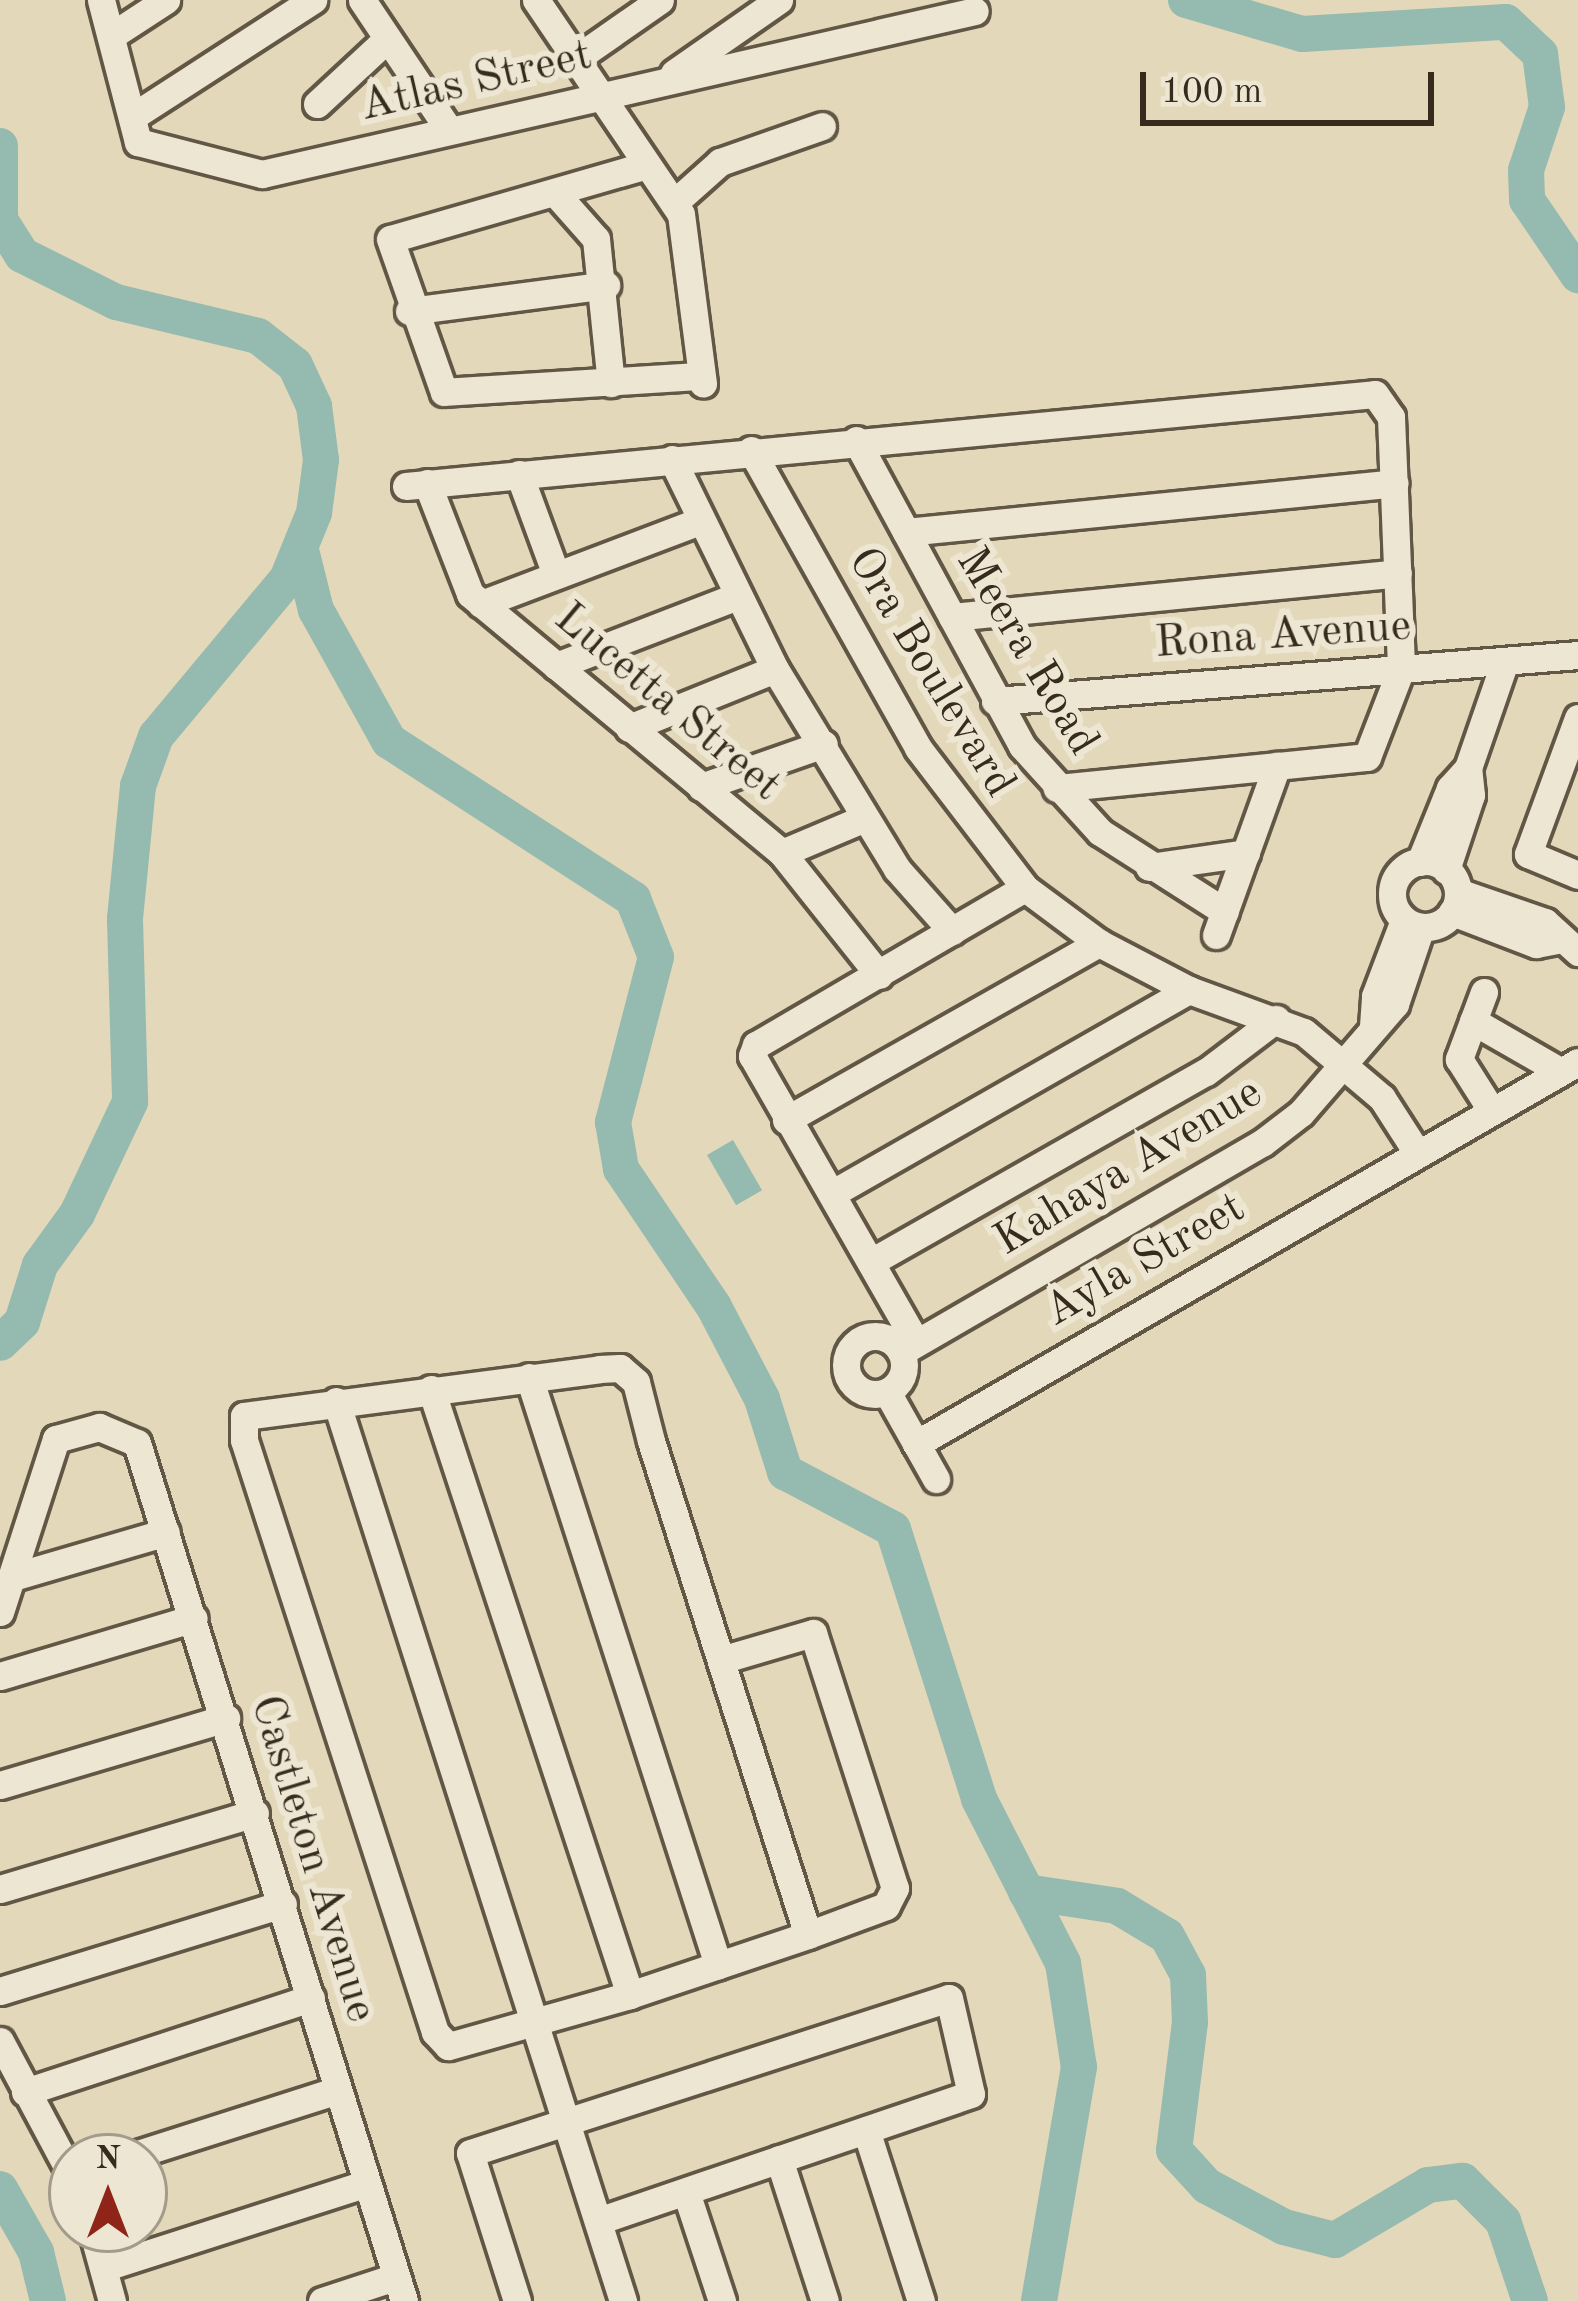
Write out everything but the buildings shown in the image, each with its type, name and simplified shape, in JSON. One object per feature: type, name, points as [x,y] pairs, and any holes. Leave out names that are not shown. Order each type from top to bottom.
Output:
[{"type":"street","points":[[101,0],[131,117],[313,0]]},
{"type":"street","points":[[110,36],[166,0]]},
{"type":"street","points":[[362,0],[449,130]]},
{"type":"street","points":[[536,0],[674,203],[702,380],[444,392],[410,311],[390,239],[558,196],[647,165]]},
{"type":"street","points":[[577,58],[660,0]]},
{"type":"street","points":[[659,83],[762,5],[782,52]]},
{"type":"street","name":"Atlas Street","points":[[131,117],[138,142],[262,174],[975,11]]},
{"type":"street","points":[[317,104],[388,39]]},
{"type":"street","points":[[674,203],[720,162],[822,126]]},
{"type":"street","points":[[558,196],[596,239],[606,285],[610,383]]},
{"type":"street","points":[[410,311],[606,285]]},
{"type":"street","points":[[554,572],[518,474],[1375,394],[1390,417],[1401,669],[1367,757],[1057,788]]},
{"type":"street","name":"Meera Road","points":[[856,440],[995,701],[1057,788],[1220,923],[1246,854]]},
{"type":"street","name":"Ora Boulevard","points":[[751,450],[918,748],[1025,888],[1099,943],[1189,990],[1276,1019],[1350,1065],[1416,1151]]},
{"type":"street","points":[[672,459],[735,597],[776,669],[865,818],[952,931]]},
{"type":"street","name":"Lucetta Street","points":[[518,474],[416,484],[460,578],[481,604],[782,853],[879,975]]},
{"type":"street","points":[[906,532],[1395,483]]},
{"type":"street","points":[[481,604],[554,572],[699,521]]},
{"type":"street","points":[[952,617],[1398,573]]},
{"type":"street","points":[[556,667],[735,597]]},
{"type":"street","name":"Rona Avenue","points":[[995,701],[1578,655]]},
{"type":"street","points":[[1412,923],[1444,884],[1471,795],[1468,768],[1505,661]]},
{"type":"street","points":[[629,728],[776,669]]},
{"type":"street","points":[[1578,718],[1528,854],[1578,875]]},
{"type":"street","points":[[700,788],[824,744]]},
{"type":"street","points":[[1149,867],[1246,854],[1277,766]]},
{"type":"street","points":[[782,853],[865,818]]},
{"type":"street","name":"Kahaya Avenue","points":[[909,1347],[1262,1143],[1350,1065],[1373,1026],[1375,996],[1412,923],[1393,902],[1395,880],[1444,884]]},
{"type":"street","points":[[1444,884],[1545,922],[1567,946]]},
{"type":"street","points":[[887,1392],[904,1370],[909,1347],[872,1262],[752,1056],[756,1045],[1025,888]]},
{"type":"street","points":[[786,1120],[1099,943]]},
{"type":"street","points":[[833,1193],[1189,990]]},
{"type":"street","points":[[1484,992],[1459,1059],[1490,1108]]},
{"type":"street","points":[[872,1262],[1206,1072],[1276,1019]]},
{"type":"street","points":[[1472,1021],[1569,1066]]},
{"type":"street","name":"Ayla Street","points":[[916,1444],[1569,1066]]},
{"type":"street","points":[[887,1392],[854,1386],[849,1352],[870,1336],[909,1347]]},
{"type":"street","points":[[721,1660],[813,1634],[895,1888],[886,1906],[808,1935],[630,1995],[457,2048],[435,2032],[259,1486],[244,1416],[620,1368],[636,1382],[721,1660],[808,1935]]},
{"type":"street","points":[[529,1377],[718,1965]]},
{"type":"street","points":[[431,1389],[630,1995]]},
{"type":"street","points":[[887,1392],[936,1478]]},
{"type":"street","points":[[336,1401],[623,2301]]},
{"type":"street","name":"Castleton Avenue","points":[[16,1576],[56,1439],[99,1427],[137,1443],[400,2289]]},
{"type":"street","points":[[0,1612],[16,1576],[166,1532]]},
{"type":"street","points":[[0,1676],[194,1618]]},
{"type":"street","points":[[0,1785],[226,1718]]},
{"type":"street","points":[[0,1889],[255,1813]]},
{"type":"street","points":[[0,1991],[283,1904]]},
{"type":"street","points":[[26,2092],[311,1998]]},
{"type":"street","points":[[517,2301],[470,2152],[567,2125],[949,1998],[971,2094],[598,2221]]},
{"type":"street","points":[[0,2041],[48,2133]]},
{"type":"street","points":[[168,2144],[338,2090]]},
{"type":"street","points":[[866,2130],[921,2301]]},
{"type":"street","points":[[779,2159],[825,2301]]},
{"type":"street","points":[[106,2267],[367,2183]]},
{"type":"street","points":[[686,2192],[722,2301]]},
{"type":"street","points":[[101,2253],[112,2301]]},
{"type":"street","points":[[322,2301],[400,2289]]},
{"type":"water","points":[[733,1140],[762,1190],[736,1205],[707,1155]]},
{"type":"waterway","points":[[1186,0],[1302,34],[1506,22],[1540,54],[1547,107],[1526,170],[1527,200],[1578,275]]},
{"type":"waterway","points":[[0,146],[0,218]]},
{"type":"waterway","points":[[0,220],[22,255],[116,302],[258,336],[295,365],[314,406],[321,460],[314,513],[287,579],[156,736],[138,786],[125,919],[130,1102],[77,1214],[40,1265],[22,1322],[0,1343]]},
{"type":"waterway","points":[[302,554],[316,610],[389,741],[633,899],[656,957],[613,1122],[621,1169],[714,1307],[762,1399],[785,1472],[893,1529],[979,1799],[1063,1963],[1079,2067],[1039,2301]]},
{"type":"waterway","points":[[1026,1892],[1117,1906],[1167,1936],[1188,1975],[1190,2022],[1174,2150],[1207,2186],[1284,2227],[1335,2240],[1428,2185],[1463,2181],[1503,2221],[1530,2301]]},
{"type":"waterway","points":[[0,2189],[36,2252],[48,2301]]}]
